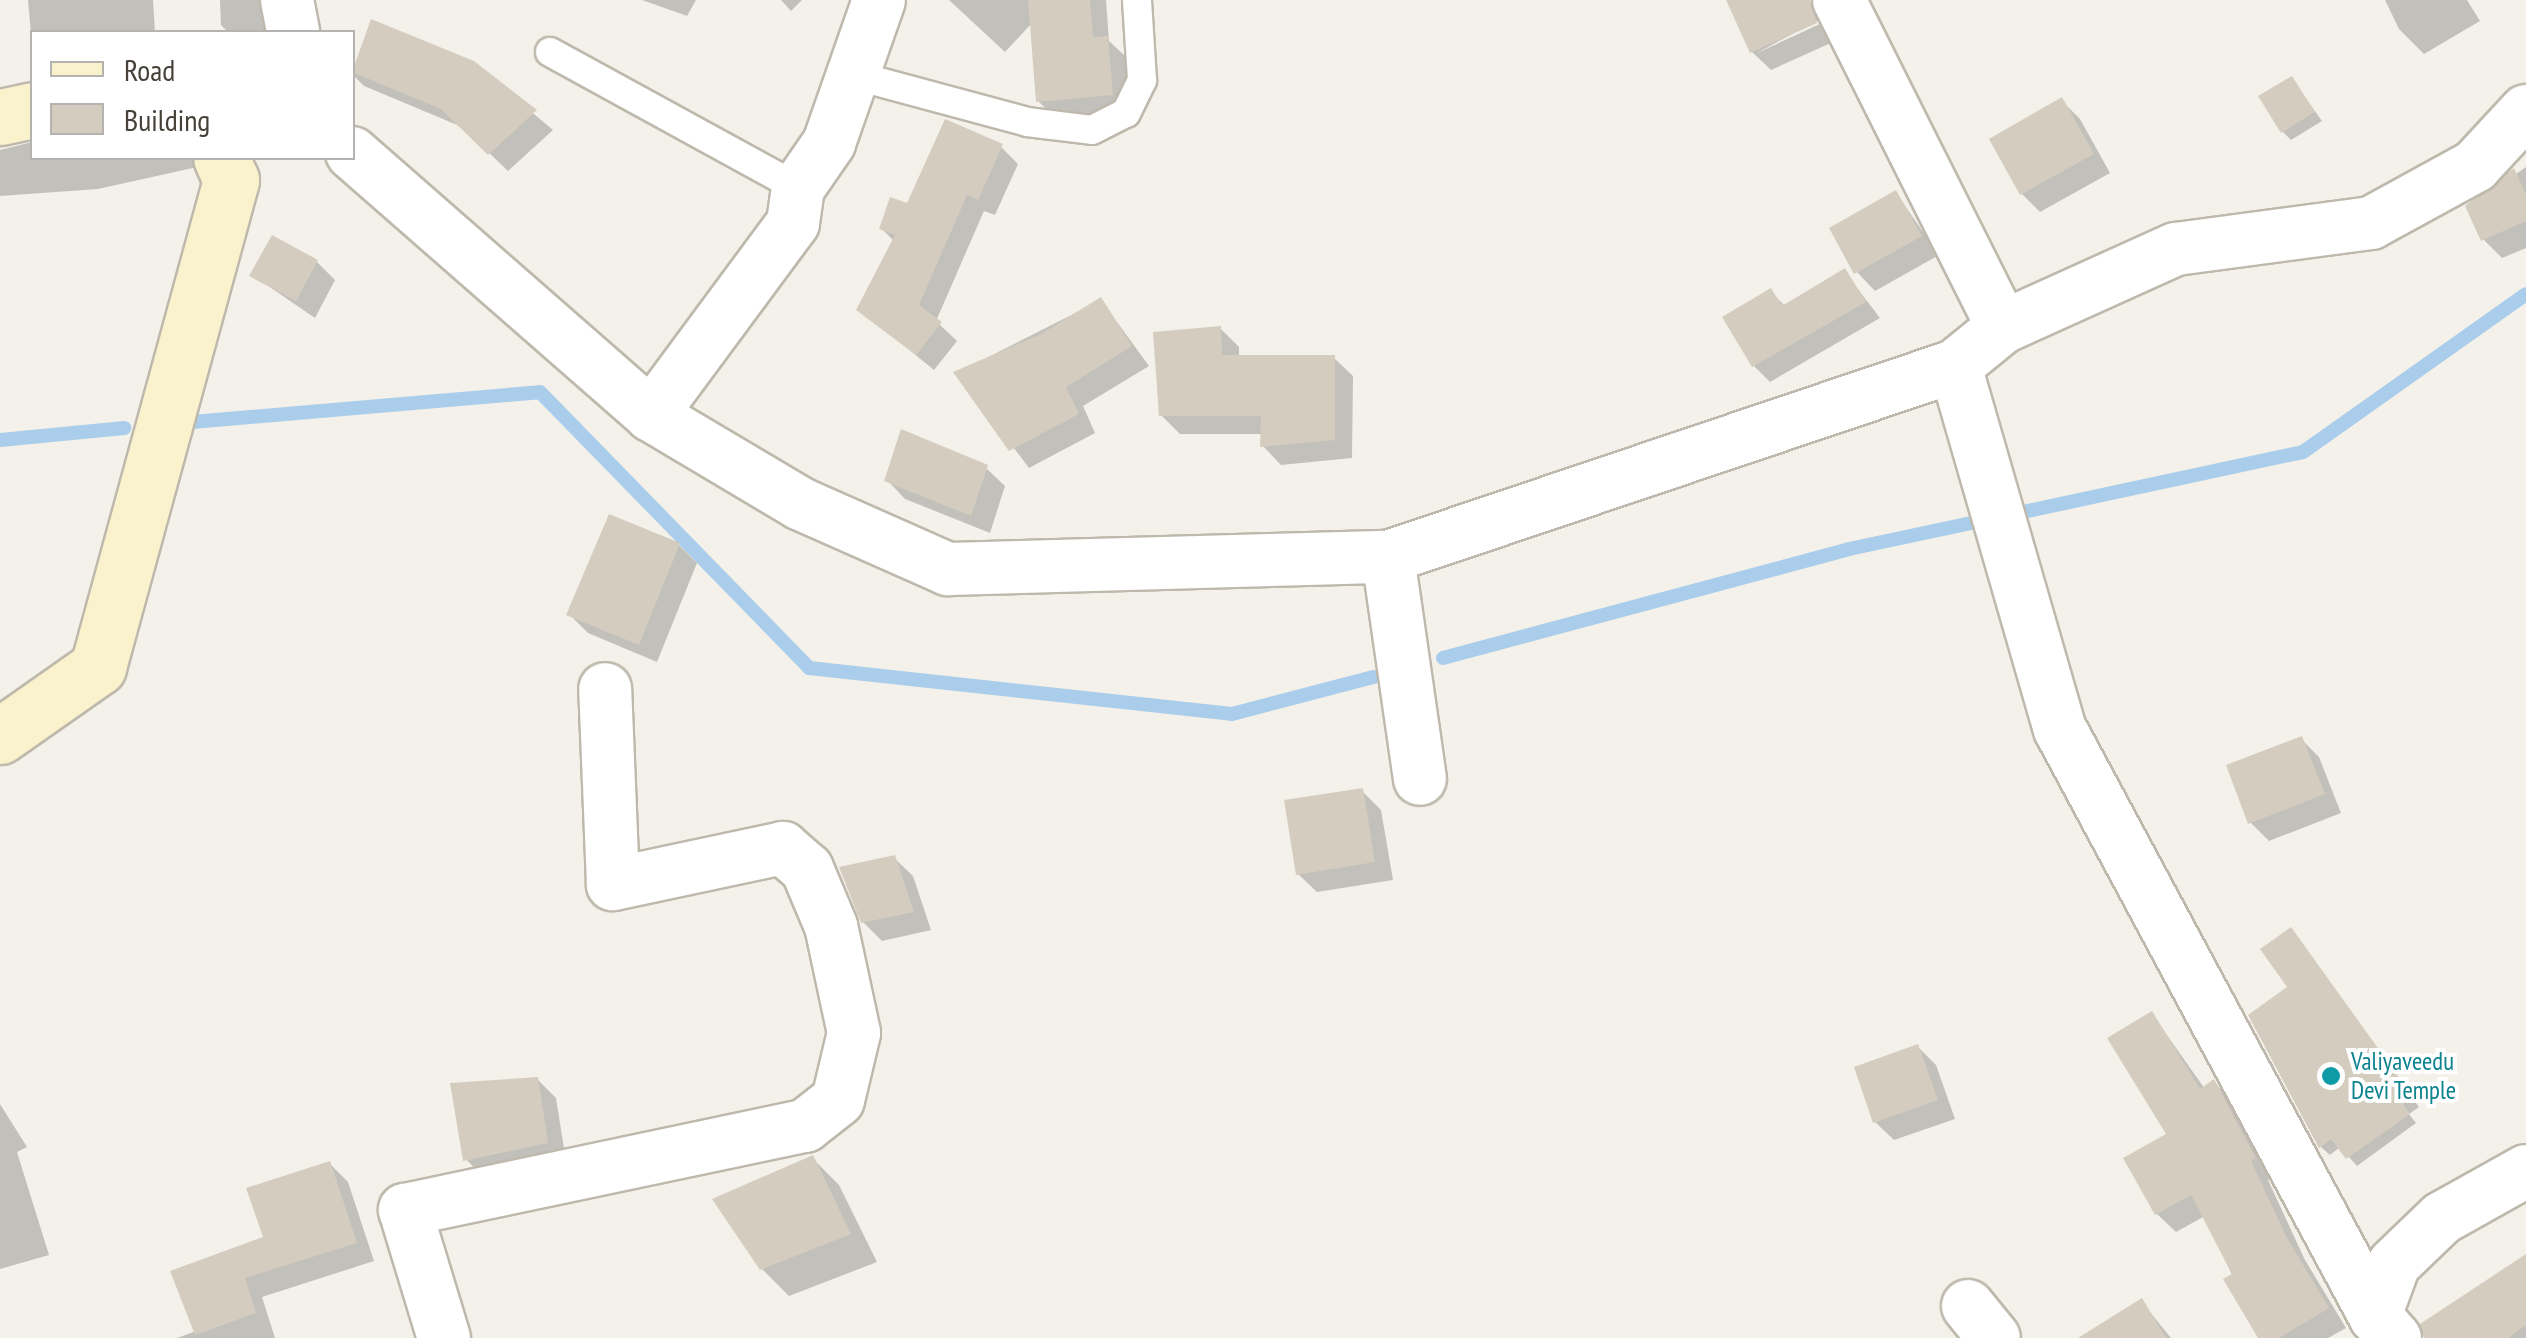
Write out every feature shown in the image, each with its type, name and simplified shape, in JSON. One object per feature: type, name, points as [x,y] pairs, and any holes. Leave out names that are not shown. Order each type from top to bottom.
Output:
[{"type":"street","points":[[287,0],[293,30]]},
{"type":"street","points":[[652,415],[794,223],[798,188],[829,143],[857,76],[880,0]]},
{"type":"street","points":[[1839,0],[2003,327]]},
{"type":"street","points":[[0,117],[30,110]]},
{"type":"street","points":[[355,156],[652,415],[801,504],[948,568],[1388,557],[1955,366],[2003,327],[2176,249],[2371,223],[2474,166],[2526,111]]},
{"type":"street","points":[[0,736],[98,668],[236,165]]},
{"type":"street","points":[[1955,366],[2060,729],[2371,1330]]},
{"type":"street","points":[[1388,557],[1420,779]]},
{"type":"street","points":[[444,1338],[405,1210],[790,1130],[838,1100],[854,1033],[831,926],[807,868],[783,848],[613,884],[605,689]]},
{"type":"street","points":[[2371,1330],[2394,1264],[2442,1218],[2526,1171]]},
{"type":"lane","points":[[857,76],[1028,122],[1092,130],[1126,113],[1142,80],[1137,0]]},
{"type":"lane","points":[[550,52],[798,188]]},
{"type":"building","points":[[1028,0],[1090,0],[1093,37],[1108,36],[1113,95],[1036,102]]},
{"type":"building","points":[[1726,0],[1809,0],[1817,23],[1750,53]]},
{"type":"building","points":[[371,19],[474,61],[537,110],[488,155],[441,109],[355,73]]},
{"type":"building","points":[[2292,76],[2315,112],[2281,133],[2258,96]]},
{"type":"building","points":[[2062,97],[2094,154],[2020,195],[1989,139]]},
{"type":"building","points":[[945,119],[1003,144],[978,200],[967,195],[919,305],[942,322],[916,355],[856,310],[895,235],[879,229],[890,197],[907,203]]},
{"type":"building","points":[[2514,168],[2526,195],[2526,221],[2481,241],[2465,206]]},
{"type":"building","points":[[1896,190],[1922,236],[1854,274],[1829,228]]},
{"type":"building","points":[[272,235],[318,260],[296,301],[249,276]]},
{"type":"building","points":[[1845,268],[1866,302],[1752,367],[1722,317],[1771,288],[1782,306]]},
{"type":"building","points":[[1101,297],[1132,346],[1066,387],[1079,414],[1009,451],[953,372],[1041,334]]},
{"type":"building","points":[[1221,326],[1222,355],[1335,355],[1335,440],[1260,447],[1261,416],[1159,416],[1153,332]]},
{"type":"building","points":[[901,429],[988,465],[971,516],[884,481]]},
{"type":"building","points":[[609,514],[680,543],[639,645],[566,615]]},
{"type":"building","points":[[2302,736],[2325,794],[2248,824],[2226,765]]},
{"type":"building","points":[[1363,788],[1375,862],[1296,875],[1284,800]]},
{"type":"building","points":[[895,855],[914,912],[861,923],[839,867]]},
{"type":"building","name":"Valiyaveedu Devi Temple","points":[[2291,927],[2413,1097],[2403,1104],[2410,1114],[2346,1159],[2331,1139],[2319,1148],[2248,1015],[2287,987],[2260,949]]},
{"type":"building","points":[[2152,1011],[2200,1089],[2214,1079],[2256,1158],[2251,1161],[2287,1238],[2329,1308],[2279,1338],[2258,1338],[2223,1279],[2232,1274],[2191,1195],[2155,1215],[2123,1158],[2166,1134],[2107,1038]]},
{"type":"building","points":[[1918,1044],[1938,1100],[1873,1123],[1854,1067]]},
{"type":"building","points":[[538,1077],[548,1143],[463,1161],[450,1083]]},
{"type":"building","points":[[813,1155],[851,1234],[760,1270],[712,1199]]},
{"type":"building","points":[[330,1161],[357,1243],[245,1278],[256,1313],[195,1335],[170,1271],[263,1237],[246,1188]]},
{"type":"building","points":[[2526,1254],[2526,1325],[2508,1338],[2424,1338],[2420,1324]]},
{"type":"building","points":[[2142,1298],[2166,1338],[2078,1338]]},
{"type":"waterway","points":[[2023,512],[2303,452],[2526,294]]},
{"type":"waterway","points":[[180,423],[540,392],[809,668],[1232,714],[1373,677]]},
{"type":"waterway","points":[[0,440],[124,428]]},
{"type":"waterway","points":[[1443,658],[1849,549],[1971,523]]},
{"type":"place","name":"Valiyaveedu Devi Temple","points":[[2331,1076]]}]
